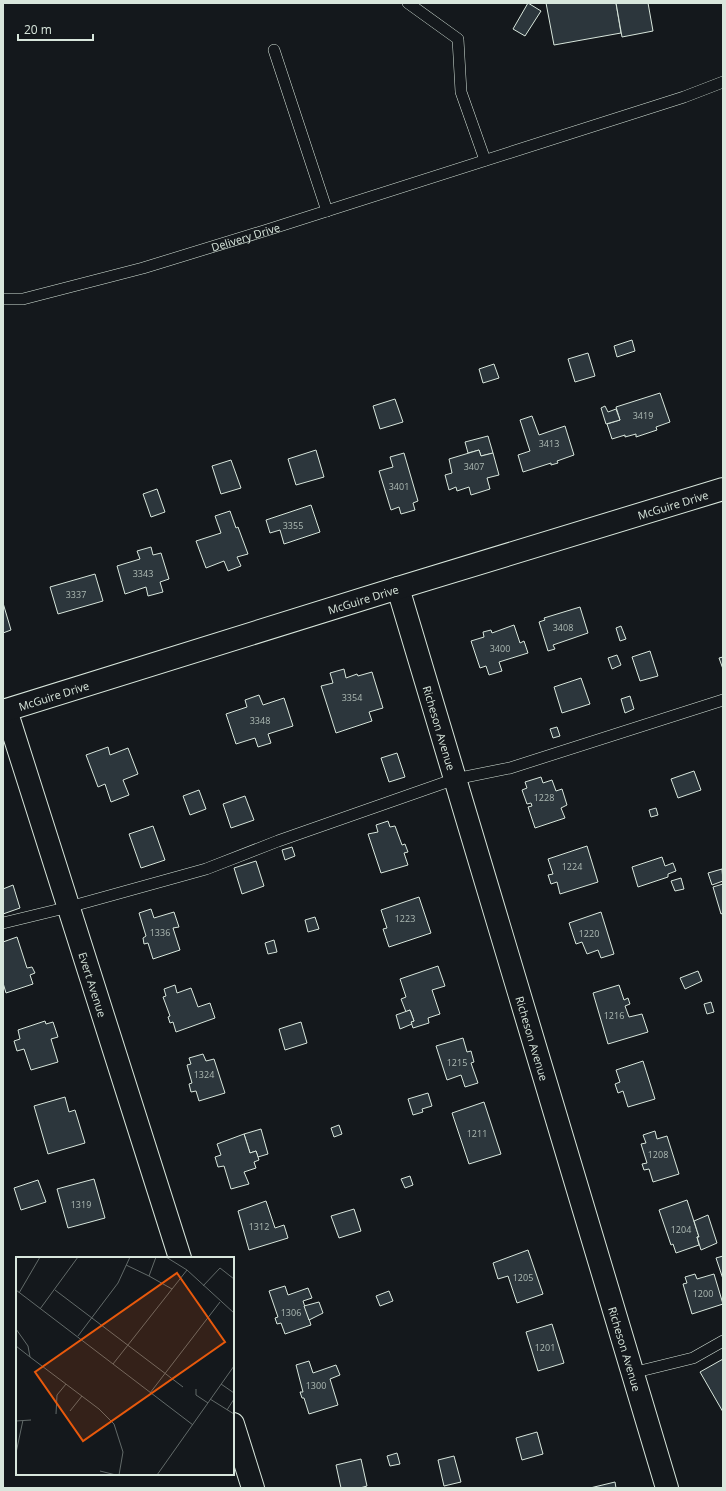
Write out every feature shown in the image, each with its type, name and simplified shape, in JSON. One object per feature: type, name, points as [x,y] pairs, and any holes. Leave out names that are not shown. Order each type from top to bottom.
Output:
[{"type":"street","name":"McGuire Drive","points":[[5,711],[398,588],[723,489]]},
{"type":"street","name":"Richeson Avenue","points":[[398,588],[666,1488]]},
{"type":"street","name":"Evert Avenue","points":[[5,711],[69,907],[180,1257]]},
{"type":"street","points":[[234,1427],[253,1488]]},
{"type":"lane","points":[[408,3],[458,39],[461,92],[484,160]]},
{"type":"lane","points":[[274,50],[327,211]]},
{"type":"lane","name":"Delivery Drive","points":[[3,299],[23,299],[144,268],[684,97],[723,82]]},
{"type":"lane","points":[[3,923],[206,870],[278,841],[455,779],[510,768],[723,700]]},
{"type":"lane","points":[[632,1373],[693,1358],[723,1341]]},
{"type":"building","points":[[528,3],[541,11],[525,36],[513,29]]},
{"type":"building","points":[[546,3],[616,3],[621,33],[554,45]]},
{"type":"building","points":[[616,3],[648,3],[653,31],[622,37]]},
{"type":"building","points":[[632,340],[635,351],[617,357],[614,346]]},
{"type":"building","points":[[588,353],[595,376],[575,382],[568,359]]},
{"type":"building","points":[[494,364],[499,378],[483,383],[479,369]]},
{"type":"building","points":[[660,393],[670,422],[656,427],[657,430],[636,437],[636,434],[625,437],[625,435],[612,439],[607,424],[620,420],[616,407]]},
{"type":"building","points":[[395,399],[403,422],[380,429],[373,406]]},
{"type":"building","points":[[605,406],[608,412],[616,409],[620,420],[606,424],[601,408]]},
{"type":"building","points":[[532,416],[539,435],[565,426],[574,455],[557,461],[558,463],[551,465],[551,463],[523,472],[518,455],[530,451],[520,420]]},
{"type":"building","points":[[488,436],[493,453],[481,456],[479,450],[468,453],[465,442]]},
{"type":"building","points":[[316,450],[324,477],[296,485],[288,459]]},
{"type":"building","points":[[479,450],[481,456],[493,453],[499,475],[487,478],[490,489],[471,495],[469,487],[457,491],[456,487],[449,490],[445,475],[452,473],[449,459]]},
{"type":"building","points":[[404,453],[418,501],[413,503],[415,510],[401,514],[399,507],[391,510],[379,471],[393,467],[390,457]]},
{"type":"building","points":[[231,460],[241,488],[221,494],[212,466]]},
{"type":"building","points":[[157,489],[165,512],[151,517],[143,494]]},
{"type":"building","points":[[311,505],[320,532],[284,544],[280,530],[270,533],[266,520]]},
{"type":"building","points":[[230,511],[236,528],[238,527],[248,554],[237,557],[241,566],[228,571],[224,561],[206,568],[196,541],[221,533],[215,516]]},
{"type":"building","points":[[151,547],[153,555],[161,553],[169,579],[160,582],[163,592],[148,596],[146,587],[125,594],[117,566],[140,559],[137,551]]},
{"type":"building","points":[[95,574],[103,601],[58,614],[50,587]]},
{"type":"building","points":[[3,603],[11,630],[3,633]]},
{"type":"building","points":[[580,607],[588,633],[553,645],[555,649],[548,651],[539,622],[545,620],[544,618]]},
{"type":"building","points":[[514,625],[520,643],[524,641],[528,653],[499,662],[502,671],[489,675],[486,666],[480,668],[471,641],[484,637],[483,632],[491,630],[492,633]]},
{"type":"building","points":[[621,626],[626,639],[620,641],[616,628]]},
{"type":"building","points":[[650,651],[658,676],[640,681],[632,657]]},
{"type":"building","points":[[617,655],[621,665],[612,669],[608,658]]},
{"type":"building","points":[[723,657],[723,669],[719,658]]},
{"type":"building","points":[[344,669],[346,678],[357,674],[358,676],[372,672],[383,708],[369,712],[372,721],[336,733],[321,686],[333,683],[330,673]]},
{"type":"building","points":[[581,678],[590,704],[562,713],[554,687]]},
{"type":"building","points":[[259,695],[263,705],[284,698],[293,726],[268,734],[271,743],[258,747],[255,738],[236,744],[226,714],[247,707],[245,700]]},
{"type":"building","points":[[630,696],[634,709],[625,713],[621,699]]},
{"type":"building","points":[[557,727],[560,736],[553,738],[550,729]]},
{"type":"building","points":[[108,747],[110,755],[128,748],[138,774],[123,780],[129,795],[111,802],[105,784],[98,787],[86,755]]},
{"type":"building","points":[[397,753],[405,777],[389,782],[381,758]]},
{"type":"building","points":[[694,771],[701,790],[678,798],[671,779]]},
{"type":"building","points":[[541,777],[543,783],[552,780],[556,791],[562,789],[567,805],[561,808],[565,818],[535,828],[528,807],[532,806],[531,803],[527,804],[522,790],[527,788],[525,782]]},
{"type":"building","points":[[199,790],[206,809],[190,815],[183,796]]},
{"type":"building","points":[[245,796],[254,820],[231,828],[223,804]]},
{"type":"building","points":[[656,808],[658,815],[651,817],[649,810]]},
{"type":"building","points":[[388,821],[390,827],[395,826],[402,845],[405,844],[408,852],[404,853],[408,865],[381,873],[368,834],[378,832],[376,825]]},
{"type":"building","points":[[153,826],[165,860],[141,868],[129,834]]},
{"type":"building","points":[[587,846],[598,882],[560,894],[557,882],[551,884],[548,875],[553,874],[548,859]]},
{"type":"building","points":[[292,847],[295,856],[285,860],[282,850]]},
{"type":"building","points":[[662,857],[665,866],[673,863],[676,871],[668,874],[668,877],[638,887],[632,867]]},
{"type":"building","points":[[256,861],[264,886],[242,894],[234,868]]},
{"type":"building","points":[[722,869],[723,881],[712,885],[708,873]]},
{"type":"building","points":[[681,878],[684,889],[675,891],[671,881]]},
{"type":"building","points":[[723,884],[723,913],[721,914],[713,887]]},
{"type":"building","points":[[13,885],[20,908],[3,914],[3,889]]},
{"type":"building","points":[[419,897],[431,933],[389,947],[383,929],[387,928],[381,910]]},
{"type":"building","points":[[151,909],[154,918],[174,912],[179,927],[173,928],[180,950],[153,959],[148,943],[144,944],[143,938],[146,936],[139,913]]},
{"type":"building","points":[[601,912],[614,954],[601,958],[598,950],[587,954],[582,942],[576,944],[569,923]]},
{"type":"building","points":[[315,917],[319,929],[308,932],[305,920]]},
{"type":"building","points":[[17,937],[27,968],[32,967],[35,973],[30,975],[33,984],[6,993],[3,983],[3,942]]},
{"type":"building","points":[[274,940],[277,952],[268,954],[265,943]]},
{"type":"building","points":[[438,966],[445,986],[432,990],[440,1014],[428,1018],[429,1023],[413,1028],[411,1022],[414,1021],[410,1010],[406,1012],[401,999],[406,997],[400,979]]},
{"type":"building","points":[[698,971],[702,981],[685,989],[680,978]]},
{"type":"building","points":[[175,985],[177,993],[191,988],[198,1007],[210,1003],[215,1018],[176,1032],[173,1022],[170,1023],[168,1017],[170,1016],[163,997],[166,996],[164,989]]},
{"type":"building","points":[[619,985],[624,1000],[628,998],[630,1004],[625,1006],[629,1017],[642,1014],[648,1032],[608,1044],[593,993]]},
{"type":"building","points":[[711,1002],[714,1012],[707,1014],[704,1004]]},
{"type":"building","points":[[410,1010],[414,1021],[411,1022],[412,1024],[400,1029],[396,1015]]},
{"type":"building","points":[[45,1021],[46,1024],[53,1022],[58,1037],[51,1039],[58,1062],[31,1070],[24,1049],[17,1051],[14,1041],[20,1039],[18,1030]]},
{"type":"building","points":[[301,1022],[307,1043],[285,1050],[279,1029]]},
{"type":"building","points":[[463,1038],[467,1052],[471,1051],[474,1062],[471,1063],[478,1083],[465,1087],[461,1075],[447,1080],[436,1046]]},
{"type":"building","points":[[203,1054],[206,1061],[214,1059],[225,1093],[199,1101],[196,1091],[191,1092],[189,1084],[192,1083],[187,1065],[191,1064],[189,1058]]},
{"type":"building","points":[[643,1061],[655,1099],[628,1107],[623,1091],[618,1093],[615,1084],[620,1082],[616,1070]]},
{"type":"building","points":[[428,1093],[432,1106],[422,1109],[423,1112],[413,1115],[408,1099]]},
{"type":"building","points":[[65,1097],[69,1112],[75,1110],[85,1143],[48,1154],[34,1106]]},
{"type":"building","points":[[484,1102],[501,1154],[469,1164],[452,1113]]},
{"type":"building","points":[[339,1125],[342,1134],[334,1137],[331,1128]]},
{"type":"building","points":[[261,1129],[268,1154],[258,1157],[256,1151],[250,1153],[244,1134]]},
{"type":"building","points":[[655,1131],[657,1139],[667,1136],[679,1174],[653,1182],[649,1169],[644,1170],[642,1164],[647,1163],[641,1144],[646,1143],[643,1135]]},
{"type":"building","points":[[244,1134],[250,1153],[256,1151],[259,1160],[254,1162],[256,1168],[244,1172],[249,1184],[231,1189],[224,1166],[218,1167],[215,1157],[221,1155],[217,1144]]},
{"type":"building","points":[[410,1176],[413,1185],[405,1188],[401,1179]]},
{"type":"building","points":[[94,1179],[105,1218],[68,1228],[57,1189]]},
{"type":"building","points":[[38,1180],[46,1202],[21,1210],[14,1188]]},
{"type":"building","points":[[687,1200],[699,1237],[697,1237],[699,1245],[676,1253],[673,1244],[671,1245],[659,1210]]},
{"type":"building","points":[[266,1201],[275,1228],[284,1225],[288,1238],[249,1250],[238,1211]]},
{"type":"building","points":[[354,1209],[361,1231],[339,1238],[331,1216]]},
{"type":"building","points":[[708,1215],[717,1243],[701,1250],[694,1221]]},
{"type":"building","points":[[528,1250],[543,1294],[517,1303],[508,1276],[498,1279],[493,1263]]},
{"type":"building","points":[[723,1256],[723,1279],[716,1258]]},
{"type":"building","points":[[695,1274],[697,1279],[714,1274],[723,1304],[692,1314],[683,1284],[687,1283],[685,1277]]},
{"type":"building","points":[[285,1286],[288,1295],[308,1288],[312,1298],[303,1301],[311,1325],[285,1334],[281,1323],[277,1324],[275,1318],[278,1317],[269,1291]]},
{"type":"building","points":[[389,1291],[393,1301],[380,1306],[376,1296]]},
{"type":"building","points":[[319,1302],[323,1313],[309,1320],[304,1306]]},
{"type":"building","points":[[552,1324],[564,1363],[538,1371],[526,1332]]},
{"type":"building","points":[[723,1359],[723,1412],[700,1372]]},
{"type":"building","points":[[309,1361],[313,1373],[336,1365],[340,1375],[330,1379],[338,1405],[309,1414],[304,1398],[302,1398],[300,1392],[303,1392],[296,1365]]},
{"type":"building","points":[[537,1432],[543,1454],[522,1460],[516,1438]]},
{"type":"building","points":[[397,1453],[400,1464],[390,1466],[387,1456]]},
{"type":"building","points":[[454,1456],[461,1482],[444,1486],[438,1460]]},
{"type":"building","points":[[361,1459],[367,1486],[360,1488],[341,1488],[336,1465]]},
{"type":"building","points":[[615,1482],[616,1488],[590,1488]]}]
